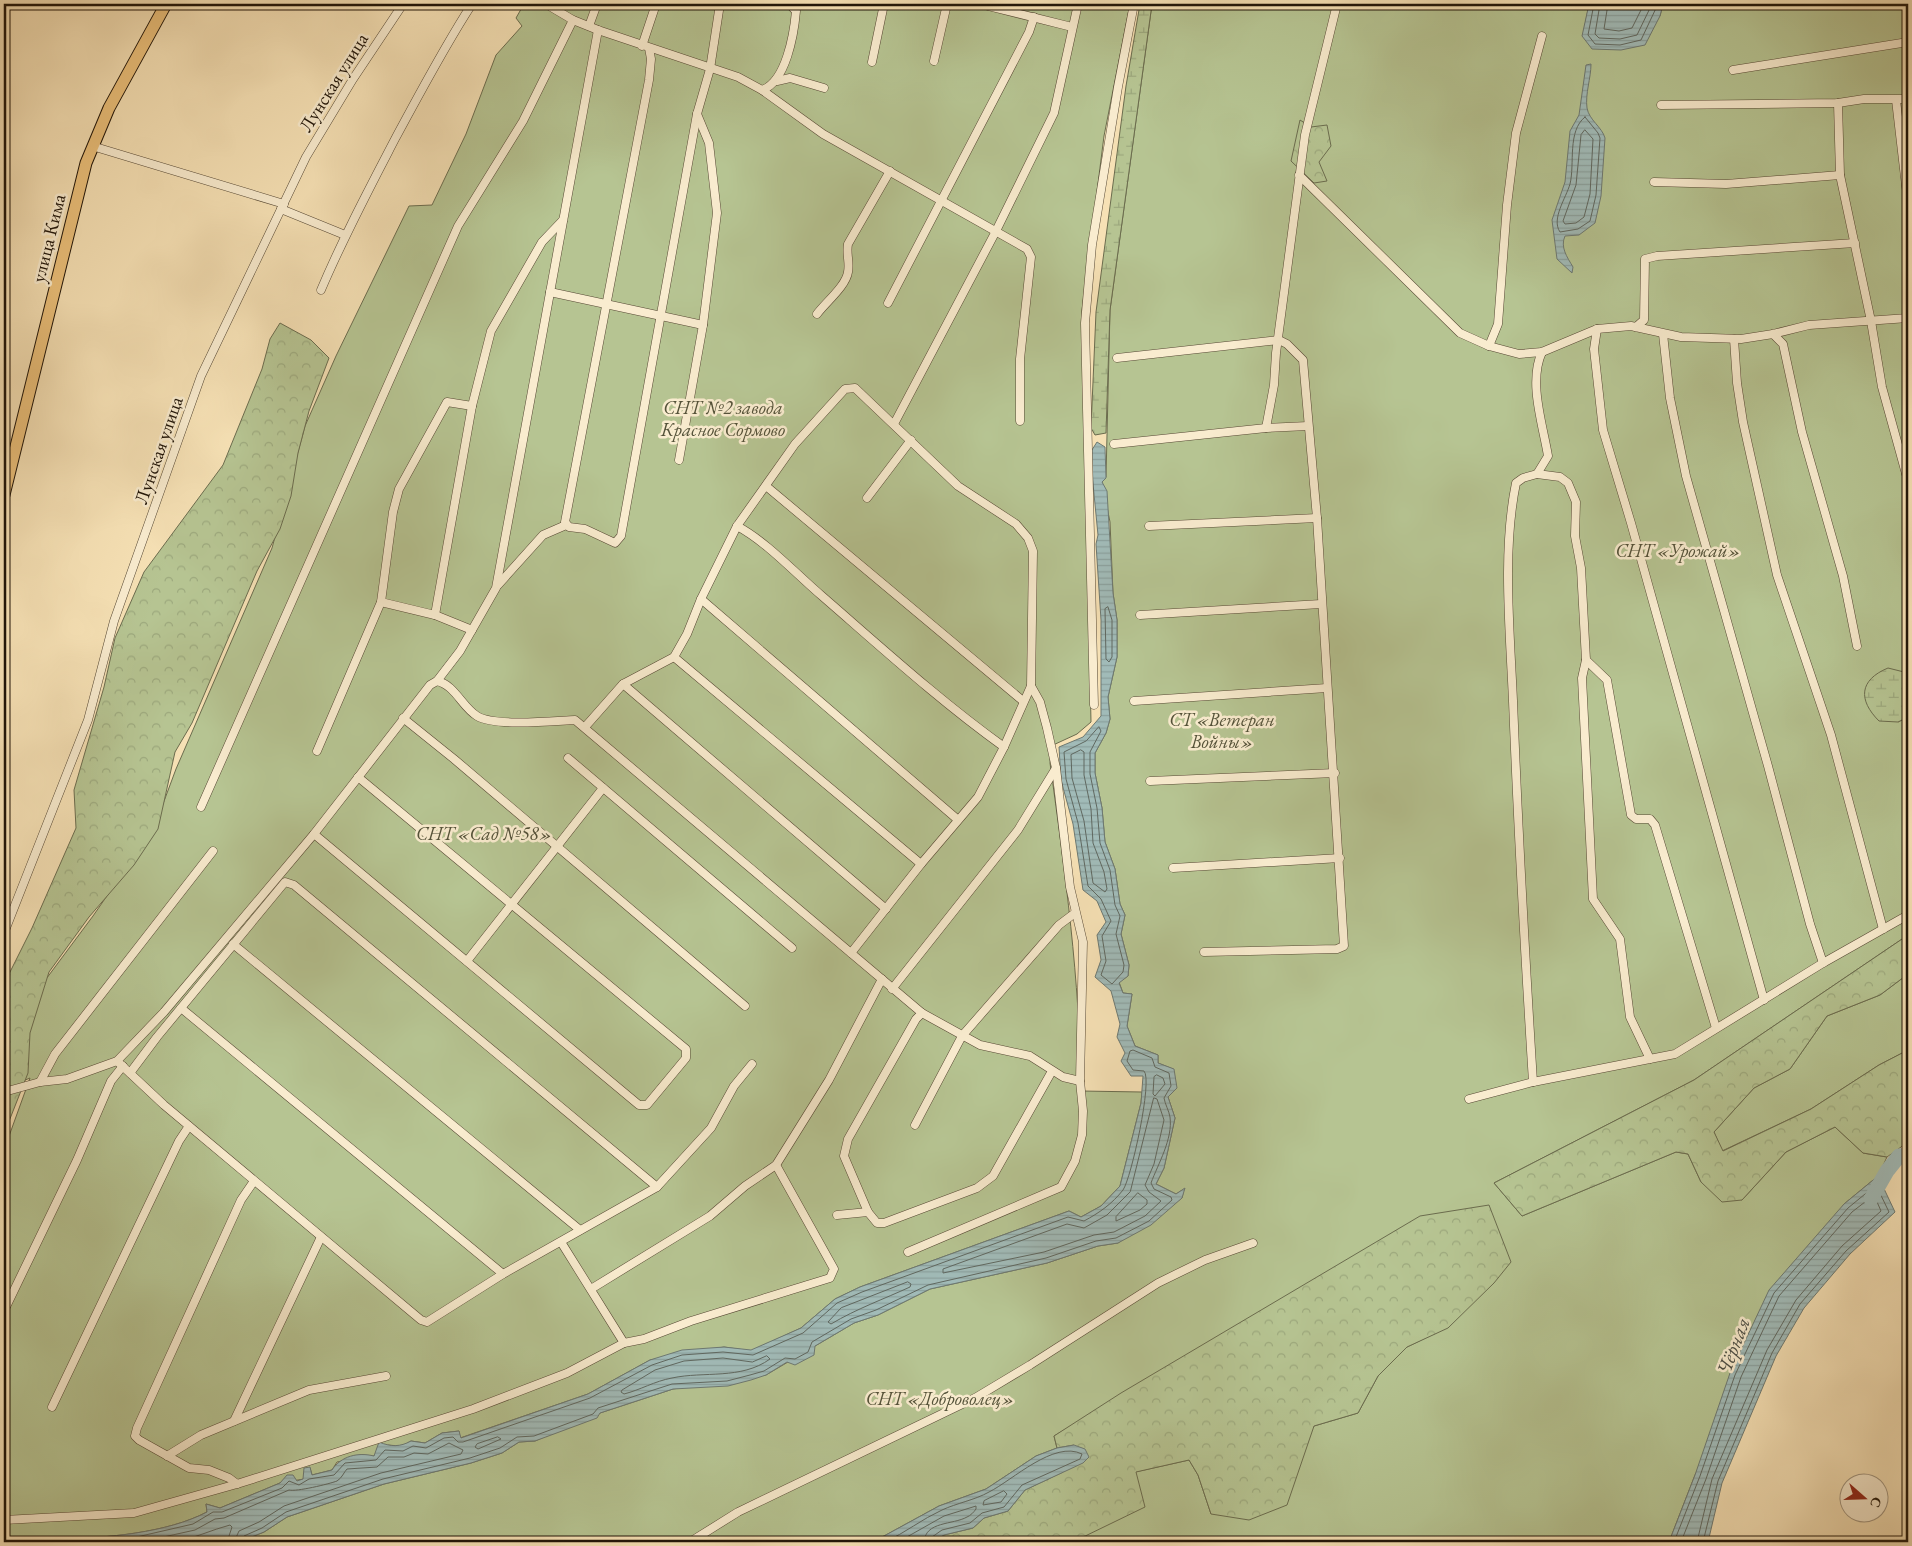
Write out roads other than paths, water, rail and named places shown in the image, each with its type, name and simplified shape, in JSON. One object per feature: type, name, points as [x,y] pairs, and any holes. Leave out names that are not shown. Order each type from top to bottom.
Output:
[{"type":"main road","name":"улица Кима","points":[[4,495],[80,181],[92,146],[135,57],[166,4]]},
{"type":"street","name":"Лунская улица","points":[[4,934],[88,720],[114,621],[201,376],[306,157],[343,94],[403,4]]},
{"type":"street","points":[[321,290],[345,235],[452,35],[472,4]]},
{"type":"street","points":[[546,4],[573,20],[598,30],[738,77],[762,90],[824,134],[1027,249],[1031,257],[1020,359],[1020,420]]},
{"type":"street","points":[[589,26],[597,4]]},
{"type":"street","points":[[566,525],[565,522],[605,303],[649,80],[651,59],[645,47],[656,4]]},
{"type":"street","points":[[4,1311],[77,1160],[120,1063],[314,834],[403,718],[430,685],[437,681],[460,651],[496,588],[543,535],[566,525],[594,533],[612,542],[619,541],[662,316],[697,114],[710,69],[720,4]]},
{"type":"street","points":[[762,90],[771,87],[777,81],[794,30],[796,11],[790,4]]},
{"type":"street","points":[[872,62],[884,4]]},
{"type":"street","points":[[934,61],[947,4]]},
{"type":"street","points":[[980,4],[1010,7],[1034,17],[1072,27]]},
{"type":"street","points":[[894,424],[996,231],[1054,113],[1078,4]]},
{"type":"street","points":[[1094,705],[1085,323],[1092,245],[1118,87],[1134,4]]},
{"type":"street","points":[[1266,428],[1274,385],[1305,135],[1337,4]]},
{"type":"street","points":[[888,303],[1029,32],[1034,17]]},
{"type":"street","points":[[201,807],[458,226],[523,121],[573,20]]},
{"type":"street","points":[[496,588],[598,30]]},
{"type":"street","points":[[1490,346],[1498,324],[1507,205],[1516,133],[1542,36]]},
{"type":"street","points":[[1733,70],[1908,42]]},
{"type":"street","points":[[777,81],[790,78],[824,88]]},
{"type":"street","points":[[1661,105],[1838,103],[1864,99],[1908,99]]},
{"type":"street","points":[[1896,100],[1908,203]]},
{"type":"street","points":[[1838,103],[1840,175],[1871,321],[1882,387],[1908,481]]},
{"type":"street","points":[[679,460],[703,325],[717,213],[709,143],[697,114]]},
{"type":"street","points":[[92,146],[283,206],[345,235]]},
{"type":"street","points":[[817,314],[844,281],[848,272],[846,254],[848,244],[890,171]]},
{"type":"street","points":[[1299,175],[1460,333],[1490,346],[1519,354],[1542,352],[1597,329],[1636,327],[1681,337],[1734,339],[1773,334],[1809,326],[1908,318]]},
{"type":"street","points":[[1654,182],[1726,184],[1840,175]]},
{"type":"street","points":[[435,615],[472,406],[491,332],[542,242],[564,220]]},
{"type":"street","points":[[1636,327],[1644,320],[1646,259],[1657,256],[1854,243]]},
{"type":"street","points":[[550,292],[703,325]]},
{"type":"street","points":[[1597,329],[1594,349],[1602,430],[1633,532],[1764,1000]]},
{"type":"street","points":[[1663,334],[1670,398],[1686,476],[1768,766],[1810,924],[1823,963]]},
{"type":"street","points":[[1773,334],[1783,344],[1802,432],[1843,576],[1857,646]]},
{"type":"street","points":[[1734,339],[1737,383],[1743,422],[1777,575],[1831,735],[1883,929]]},
{"type":"street","points":[[1118,358],[1279,340],[1287,344],[1303,360],[1317,518],[1321,604],[1335,774],[1344,946],[1337,949],[1204,952]]},
{"type":"street","points":[[1537,474],[1548,456],[1536,382],[1536,365],[1542,352]]},
{"type":"street","points":[[585,727],[623,684],[674,657],[688,634],[701,599],[737,526],[795,444],[845,389],[855,388],[958,486],[1016,524],[1028,538],[1033,551],[1031,686],[1023,700],[1004,747],[978,797],[921,864],[851,953]]},
{"type":"street","points":[[317,751],[381,602],[392,521],[399,489],[447,402],[472,406]]},
{"type":"street","points":[[1114,444],[1266,428],[1308,426]]},
{"type":"street","points":[[867,498],[911,440]]},
{"type":"street","points":[[1532,1082],[1516,791],[1509,608],[1512,503],[1516,483],[1523,478],[1537,474],[1560,477],[1568,483],[1576,502],[1575,536],[1581,568],[1586,660],[1582,678],[1593,899],[1620,939],[1630,1017],[1650,1059]]},
{"type":"street","points":[[766,486],[1023,700]]},
{"type":"street","points":[[1149,526],[1317,518]]},
{"type":"street","points":[[737,526],[746,531],[793,570],[957,713],[1004,747]]},
{"type":"street","points":[[701,599],[957,820]]},
{"type":"street","points":[[381,602],[435,615],[472,630]]},
{"type":"street","points":[[1140,615],[1321,604]]},
{"type":"street","points":[[674,657],[921,864]]},
{"type":"street","points":[[1586,660],[1607,680],[1631,815],[1636,820],[1650,819],[1655,825],[1716,1028]]},
{"type":"street","points":[[437,681],[445,683],[477,716],[489,720],[528,722],[574,720],[585,727],[922,1013],[980,1045],[1030,1056],[1052,1072],[1080,1081]]},
{"type":"street","points":[[623,684],[886,909]]},
{"type":"street","points":[[908,1252],[1061,1187],[1075,1161],[1082,1135],[1083,1110],[1080,1081],[1083,942],[1075,913],[1056,768],[1040,702],[1031,686]]},
{"type":"street","points":[[1134,701],[1327,688]]},
{"type":"street","points":[[403,718],[557,846],[744,1006]]},
{"type":"street","points":[[568,758],[792,948]]},
{"type":"street","points":[[892,989],[1018,830],[1056,768]]},
{"type":"street","points":[[1150,781],[1335,774]]},
{"type":"street","points":[[314,834],[639,1105],[647,1105],[686,1058],[686,1049],[358,777]]},
{"type":"street","points":[[467,962],[603,788]]},
{"type":"street","points":[[40,1082],[55,1054],[213,851]]},
{"type":"street","points":[[1173,868],[1340,858]]},
{"type":"street","points":[[130,1073],[180,1008],[285,882],[294,886],[657,1187]]},
{"type":"street","points":[[915,1125],[962,1036],[1059,925],[1075,913]]},
{"type":"street","points":[[1469,1100],[1532,1082],[1675,1054],[1823,963],[1908,914]]},
{"type":"street","points":[[233,944],[580,1230]]},
{"type":"street","points":[[591,1289],[710,1216],[745,1186],[776,1165],[828,1080],[882,979]]},
{"type":"street","points":[[180,1008],[503,1274]]},
{"type":"street","points":[[922,1013],[916,1019],[848,1139],[844,1156],[868,1212],[877,1223],[884,1223],[977,1188],[993,1176],[1052,1072]]},
{"type":"street","points":[[120,1063],[188,1126],[421,1320],[427,1322],[503,1274],[657,1187],[710,1128],[734,1086],[752,1064]]},
{"type":"street","points":[[4,1092],[40,1082],[67,1079],[120,1063]]},
{"type":"street","points":[[52,1407],[179,1141],[188,1126]]},
{"type":"street","points":[[4,1520],[134,1513],[237,1484],[472,1409],[567,1373],[624,1343],[644,1339],[691,1321],[830,1278],[834,1268],[776,1165]]},
{"type":"street","points":[[237,1484],[229,1478],[209,1470],[189,1468],[139,1440],[136,1436],[137,1428],[241,1200],[254,1181]]},
{"type":"street","points":[[836,1215],[868,1212]]},
{"type":"street","points":[[234,1421],[321,1236]]},
{"type":"street","points":[[561,1242],[624,1343]]},
{"type":"street","points":[[690,1542],[738,1512],[975,1398],[1030,1366],[1158,1283],[1205,1260],[1253,1243]]},
{"type":"street","points":[[167,1456],[201,1435],[308,1390],[386,1376]]},
{"type":"water","points":[[1589,4],[1663,4],[1660,16],[1645,45],[1621,50],[1592,49],[1582,36]]},
{"type":"water","points":[[1591,64],[1587,108],[1590,116],[1605,138],[1601,196],[1595,223],[1579,235],[1565,236],[1563,244],[1573,267],[1572,273],[1557,259],[1552,220],[1565,182],[1570,131],[1579,115],[1586,65]]},
{"type":"water","points":[[1097,442],[1105,447],[1106,478],[1102,482],[1107,491],[1113,593],[1117,620],[1117,657],[1108,697],[1110,719],[1106,733],[1095,753],[1095,773],[1102,808],[1105,842],[1115,869],[1120,904],[1125,915],[1121,934],[1129,965],[1128,976],[1119,983],[1123,993],[1132,994],[1127,1026],[1135,1046],[1158,1055],[1158,1063],[1174,1069],[1177,1088],[1168,1097],[1175,1118],[1164,1168],[1156,1184],[1176,1194],[1185,1188],[1182,1198],[1151,1225],[1118,1243],[1098,1246],[1047,1263],[930,1289],[878,1315],[854,1323],[815,1346],[814,1355],[795,1365],[787,1362],[766,1375],[728,1386],[673,1389],[600,1413],[597,1418],[535,1441],[519,1442],[502,1453],[471,1463],[384,1484],[287,1517],[264,1532],[239,1542],[4,1542],[4,1538],[61,1539],[116,1536],[155,1530],[207,1512],[206,1504],[220,1508],[280,1483],[287,1475],[293,1475],[297,1481],[303,1479],[304,1468],[310,1467],[312,1475],[332,1470],[340,1461],[350,1456],[374,1456],[379,1442],[395,1446],[411,1441],[425,1443],[442,1433],[459,1431],[461,1438],[588,1394],[650,1360],[682,1350],[724,1347],[751,1350],[801,1328],[835,1299],[860,1287],[1069,1211],[1081,1217],[1101,1206],[1120,1186],[1141,1103],[1143,1076],[1131,1076],[1121,1061],[1125,1053],[1117,1037],[1120,1024],[1111,991],[1095,977],[1101,960],[1097,935],[1106,922],[1097,901],[1083,890],[1073,824],[1061,780],[1059,747],[1083,737],[1101,716],[1101,620],[1096,544],[1098,535],[1090,453]]},
{"type":"water","points":[[1878,1176],[1895,1212],[1850,1254],[1804,1308],[1776,1356],[1722,1483],[1708,1542],[1669,1542],[1695,1475],[1730,1373],[1769,1290],[1844,1204]]},
{"type":"water","points":[[1074,1445],[1085,1449],[1089,1457],[1083,1463],[1025,1490],[1008,1511],[984,1518],[973,1528],[944,1535],[932,1542],[873,1542],[939,1506],[986,1489],[1036,1456],[1057,1448]]},
{"type":"waterway","name":"Чёрная","points":[[1871,1199],[1887,1171],[1899,1156],[1908,1155]]},
{"type":"park label","name":"СНТ №2 завода Красное Сормово","points":[[723,418]]},
{"type":"park label","name":"СНТ «Урожай»","points":[[1678,550]]},
{"type":"park label","name":"СТ «Ветеран Войны»","points":[[1222,730]]},
{"type":"park label","name":"СНТ «Сад №58»","points":[[484,833]]},
{"type":"park label","name":"СНТ «Доброволец»","points":[[940,1398]]}]
